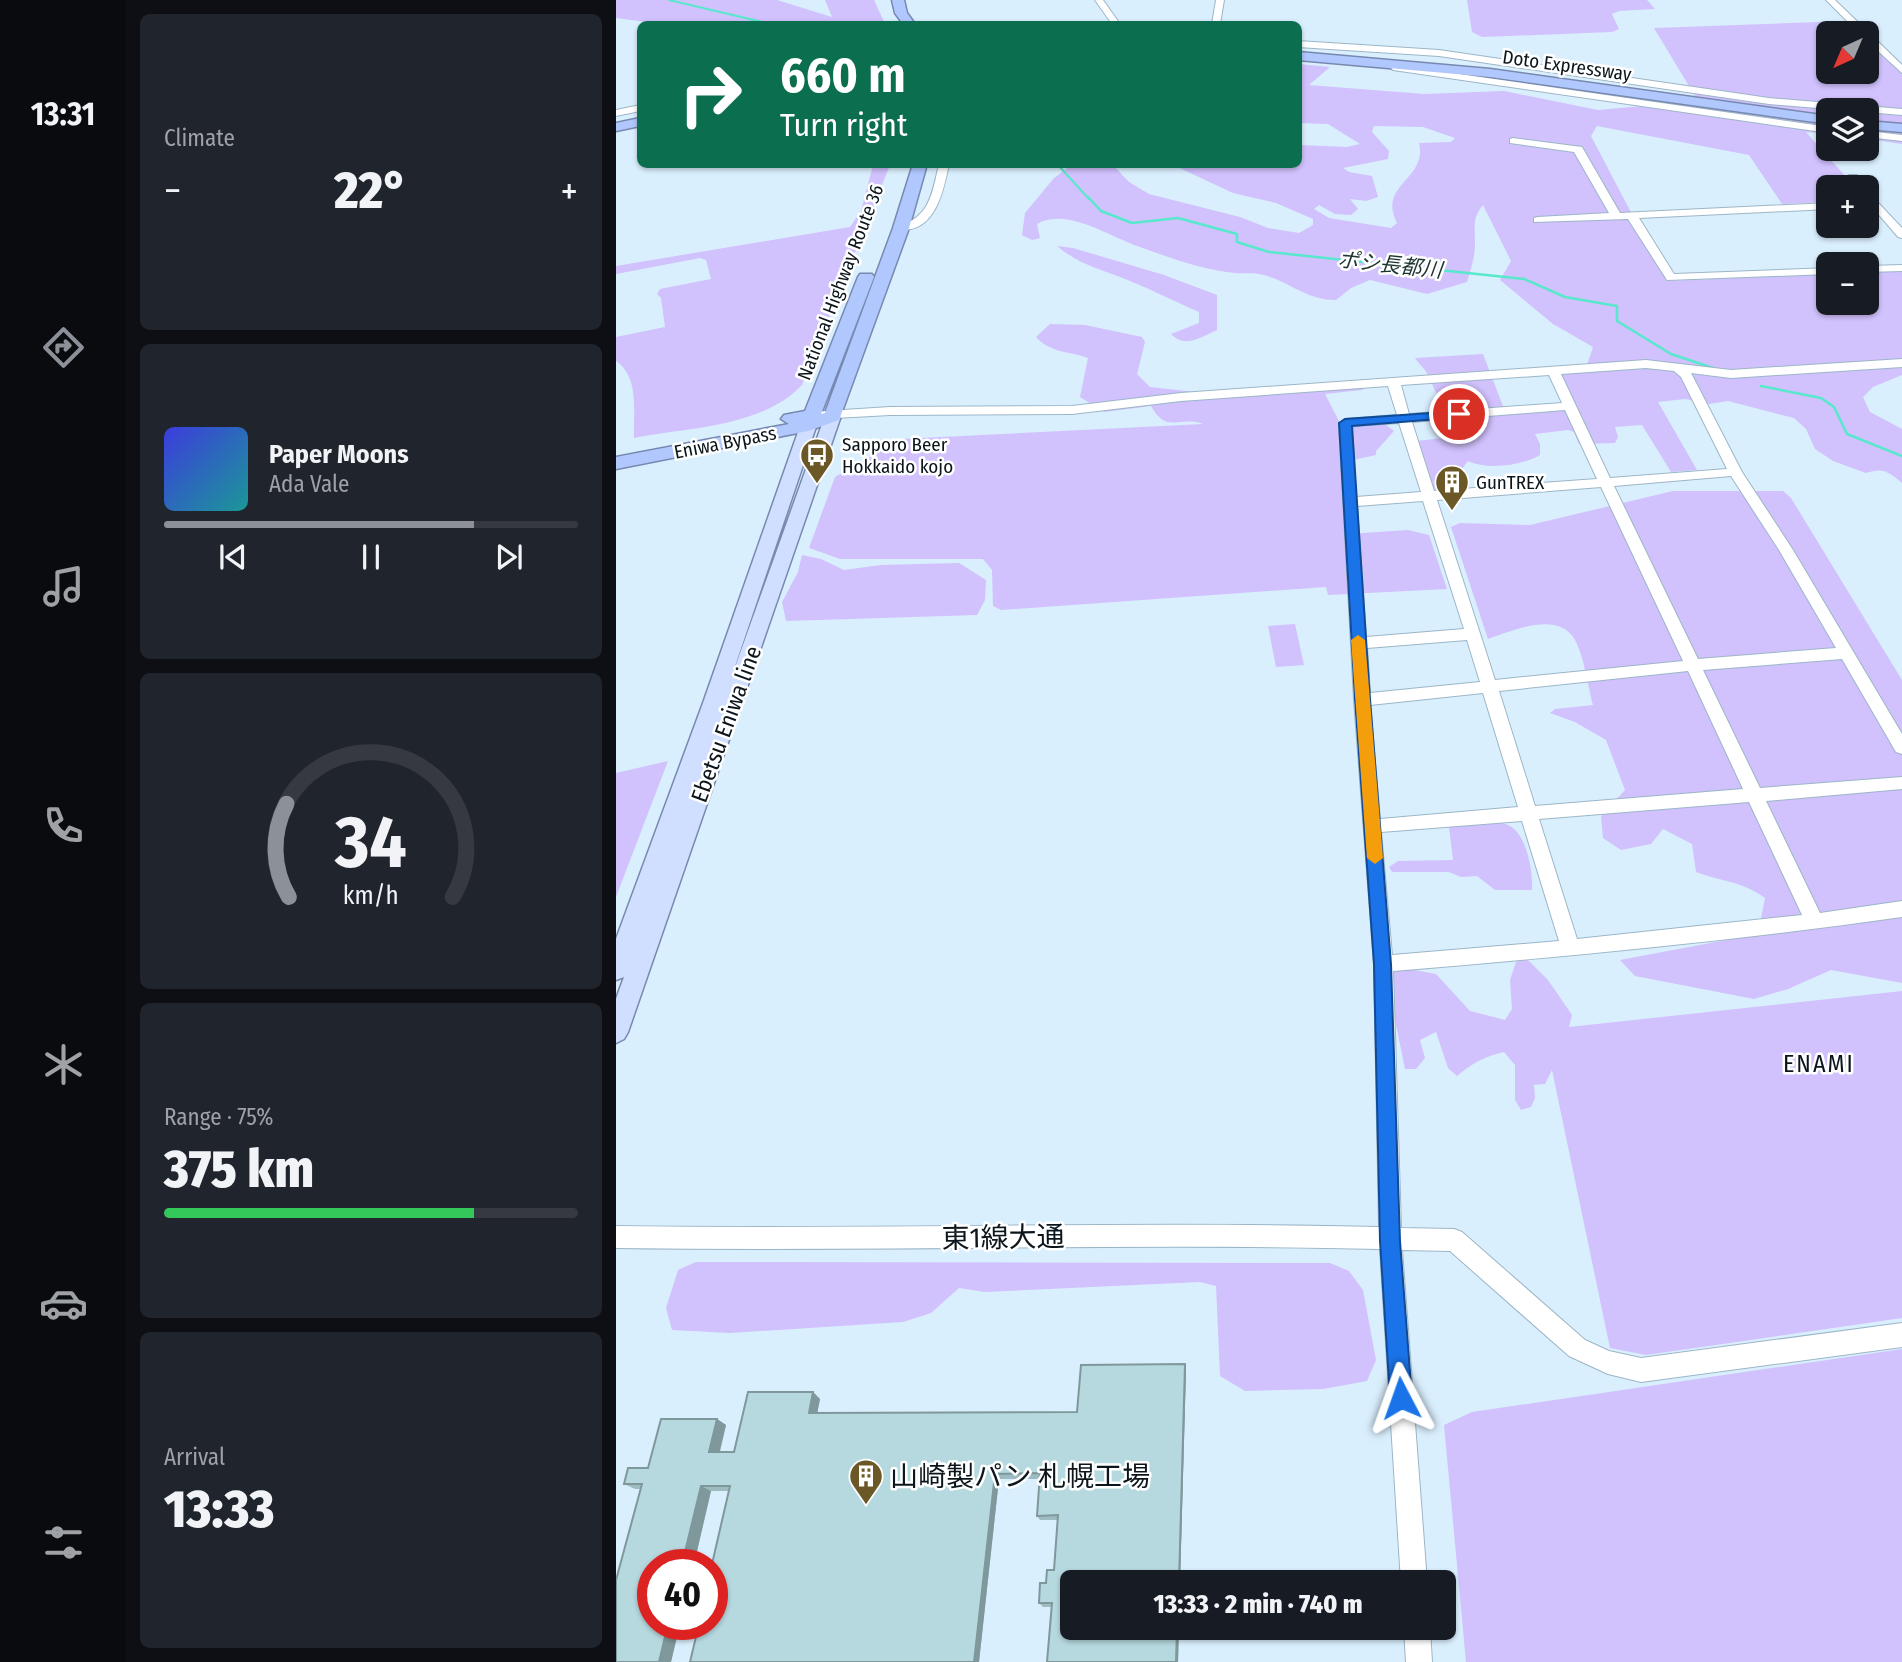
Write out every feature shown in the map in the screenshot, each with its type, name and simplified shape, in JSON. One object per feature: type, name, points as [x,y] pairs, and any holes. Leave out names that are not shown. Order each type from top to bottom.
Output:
[{"type":"highway","points":[[889,0],[897,21]]},
{"type":"highway","points":[[898,0],[901,13],[907,21]]},
{"type":"highway","name":"Doto Expressway","points":[[1302,56],[1479,67],[1816,113]]},
{"type":"highway","name":"Doto Expressway","points":[[1302,56],[1411,64],[1816,118]]},
{"type":"highway","points":[[1879,120],[1902,123]]},
{"type":"highway","points":[[616,127],[637,123]]},
{"type":"highway","points":[[1879,126],[1902,128]]},
{"type":"highway","name":"National Highway Route 36","points":[[810,420],[906,168]]},
{"type":"highway","name":"National Highway Route 36","points":[[833,416],[901,228],[919,168]]},
{"type":"highway","name":"Eniwa Bypass","points":[[616,454],[833,416]]},
{"type":"highway","name":"Eniwa Bypass","points":[[616,463],[810,420]]},
{"type":"main road","name":"Ebetsu Eniwa line","points":[[616,1032],[833,416]]},
{"type":"main road","name":"Ebetsu Eniwa line","points":[[616,970],[625,921],[713,703],[810,420]]},
{"type":"street","points":[[1100,0],[1114,21]]},
{"type":"street","points":[[1216,21],[1220,0]]},
{"type":"street","points":[[1830,0],[1852,21]]},
{"type":"street","points":[[1302,44],[1439,53],[1769,101],[1902,112]]},
{"type":"street","points":[[1880,49],[1902,70]]},
{"type":"street","points":[[1302,56],[1499,80],[1658,107],[1816,128]]},
{"type":"street","points":[[616,113],[637,109]]},
{"type":"street","points":[[1879,135],[1902,138]]},
{"type":"street","points":[[1513,141],[1578,149],[1616,216]]},
{"type":"street","points":[[901,228],[910,228],[930,212],[943,168]]},
{"type":"street","points":[[1538,220],[1816,207]]},
{"type":"street","points":[[1879,212],[1902,235]]},
{"type":"street","points":[[1632,216],[1671,278],[1816,272]]},
{"type":"street","points":[[1879,269],[1902,268]]},
{"type":"street","points":[[833,416],[890,411],[1072,410],[1181,397],[1646,365],[1731,374],[1902,363]]},
{"type":"street","points":[[1678,368],[1686,375],[1735,472],[1786,550],[1902,748]]},
{"type":"street","points":[[1553,372],[1695,665],[1815,922]]},
{"type":"street","points":[[1393,381],[1571,949]]},
{"type":"street","points":[[1412,1570],[1390,1241],[1383,964],[1358,643],[1352,502],[1345,423],[1570,406]]},
{"type":"street","points":[[1352,502],[1735,472]]},
{"type":"street","points":[[1358,643],[1473,634]]},
{"type":"street","points":[[1362,699],[1695,665],[1846,653]]},
{"type":"street","points":[[1373,825],[1902,783]]},
{"type":"street","points":[[1383,964],[1571,949],[1815,922],[1902,909]]},
{"type":"street","points":[[625,921],[656,921]]},
{"type":"street","name":"東1線大通","points":[[616,1237],[757,1239],[1211,1234],[1390,1241],[1454,1240],[1577,1348],[1608,1362],[1641,1370],[1902,1335]]},
{"type":"street","points":[[1418,1640],[1419,1662]]},
{"type":"shaded area","points":[[616,0],[777,0],[832,17],[825,0],[874,0],[884,21],[639,21],[616,18]]},
{"type":"shaded area","points":[[1467,0],[1647,0],[1655,9],[1619,11],[1612,14],[1619,29],[1612,32],[1482,37],[1472,32]]},
{"type":"shaded area","points":[[1816,22],[1816,84],[1880,84],[1880,49],[1902,70],[1902,144],[1879,141],[1879,98],[1816,98],[1816,133],[1806,132],[1816,143],[1816,161],[1832,161],[1844,175],[1816,175],[1816,203],[1782,204],[1749,155],[1597,126],[1591,136],[1667,281],[1816,275],[1816,315],[1879,315],[1879,272],[1902,271],[1902,375],[1873,387],[1863,397],[1870,412],[1902,429],[1902,483],[1886,472],[1877,470],[1866,473],[1833,461],[1815,449],[1806,429],[1794,418],[1728,401],[1709,404],[1685,399],[1658,402],[1697,470],[1671,472],[1642,425],[1615,427],[1618,437],[1615,443],[1579,444],[1574,432],[1568,430],[1535,434],[1540,444],[1540,455],[1523,462],[1494,466],[1468,461],[1462,469],[1469,485],[1462,490],[1432,491],[1416,441],[1443,438],[1440,421],[1449,402],[1437,393],[1427,373],[1415,358],[1483,354],[1506,414],[1574,408],[1559,374],[1587,365],[1593,347],[1553,324],[1500,280],[1511,261],[1483,205],[1476,219],[1474,253],[1467,282],[1427,294],[1370,280],[1351,288],[1336,300],[1308,295],[1263,275],[1224,272],[1186,262],[1074,221],[1048,220],[1037,224],[1040,238],[1032,240],[1022,235],[1025,213],[1054,178],[1068,168],[1116,168],[1129,182],[1149,194],[1240,217],[1268,228],[1299,233],[1313,225],[1313,219],[1276,203],[1233,193],[1179,168],[1302,168],[1302,145],[1347,147],[1360,144],[1328,124],[1302,123],[1302,64],[1330,67],[1309,85],[1424,94],[1504,91],[1598,110],[1698,101],[1654,28]],"holes":[[[1374,126],[1423,127],[1455,138],[1451,142],[1419,143],[1417,166],[1393,199],[1397,223],[1391,228],[1329,218],[1314,209],[1319,205],[1335,214],[1351,215],[1358,209],[1350,199],[1366,201],[1378,197],[1372,176],[1349,172],[1343,168],[1388,159],[1389,151],[1372,132]]]},
{"type":"shaded area","points":[[872,168],[889,168],[802,385],[766,410],[745,418],[634,438],[634,396],[629,376],[616,361],[616,337],[665,327],[661,298],[657,294],[660,289],[711,279],[706,260],[700,258],[616,274],[616,266],[850,227],[861,211]]},
{"type":"shaded area","points":[[1057,246],[1073,248],[1164,275],[1217,295],[1217,330],[1193,340],[1182,341],[1176,338],[1171,334],[1199,323],[1199,312],[1087,265]]},
{"type":"shaded area","points":[[1050,324],[1085,325],[1142,337],[1145,342],[1137,374],[1150,387],[1195,392],[1361,380],[1367,387],[1362,390],[1325,394],[1340,423],[1385,424],[1394,431],[1376,451],[1376,455],[1344,462],[1349,534],[1408,530],[1429,535],[1447,589],[1328,595],[1326,587],[1001,610],[993,606],[992,570],[983,559],[840,559],[809,548],[835,477],[901,439],[1203,424],[1168,422],[1157,415],[1151,406],[1104,412],[1080,397],[1088,358],[1054,349],[1041,342],[1036,337]]},
{"type":"shaded area","points":[[1673,491],[1783,491],[1791,498],[1902,680],[1902,983],[1831,970],[1788,989],[1754,999],[1635,976],[1620,960],[1758,934],[1765,898],[1740,885],[1696,872],[1692,844],[1663,829],[1651,844],[1621,850],[1603,838],[1601,816],[1625,790],[1606,740],[1575,722],[1550,713],[1555,709],[1593,705],[1575,640],[1558,626],[1546,624],[1522,628],[1488,639],[1451,527],[1460,523],[1530,525]]},
{"type":"shaded area","points":[[802,555],[821,559],[844,570],[881,565],[959,563],[986,580],[985,600],[977,615],[786,621],[782,602],[798,572]]},
{"type":"shaded area","points":[[1295,624],[1304,665],[1276,667],[1268,626]]},
{"type":"shaded area","points":[[668,761],[616,897],[616,773]]},
{"type":"shaded area","points":[[1486,822],[1508,825],[1520,836],[1530,864],[1532,890],[1495,890],[1477,876],[1461,877],[1449,872],[1392,872],[1389,867],[1398,861],[1453,860],[1449,827]]},
{"type":"shaded area","points":[[1526,958],[1548,980],[1572,1015],[1569,1027],[1902,991],[1902,1318],[1646,1355],[1610,1348],[1552,1070],[1545,1084],[1534,1085],[1535,1098],[1531,1107],[1521,1110],[1515,1100],[1515,1065],[1504,1052],[1479,1061],[1457,1076],[1448,1068],[1436,1032],[1420,1040],[1425,1058],[1416,1069],[1405,1069],[1392,1005],[1390,972],[1409,969],[1436,974],[1470,1011],[1505,1020],[1512,1009],[1510,980],[1516,962]]},
{"type":"shaded area","points":[[696,1262],[1330,1263],[1349,1271],[1363,1290],[1376,1360],[1367,1381],[1323,1389],[1245,1391],[1220,1376],[1216,1286],[1200,1282],[985,1292],[959,1288],[931,1313],[903,1322],[730,1333],[672,1330],[666,1308],[678,1270]]},
{"type":"shaded area","points":[[1902,1349],[1902,1662],[1466,1662],[1444,1425],[1472,1412]]},
{"type":"building","name":"山崎製パン 札幌工場","points":[[1185,1364],[1179,1570],[1060,1570],[1060,1640],[1177,1640],[1176,1662],[1047,1662],[1052,1603],[1039,1603],[1040,1583],[1046,1583],[1047,1570],[1054,1570],[1058,1515],[1037,1516],[1040,1473],[995,1474],[974,1662],[690,1662],[695,1640],[728,1640],[728,1549],[715,1549],[730,1486],[701,1486],[686,1549],[637,1549],[637,1640],[664,1640],[659,1662],[616,1662],[616,1580],[642,1484],[624,1484],[628,1468],[648,1468],[661,1419],[717,1419],[709,1452],[734,1452],[748,1392],[813,1392],[809,1413],[1077,1412],[1081,1365]]},
{"type":"waterway","name":"ポシ長都川","points":[[669,0],[758,21]]},
{"type":"waterway","name":"ポシ長都川","points":[[1061,168],[1089,199]]},
{"type":"waterway","name":"ポシ長都川","points":[[1088,197],[1101,211],[1132,223],[1178,218],[1237,234],[1237,242],[1269,252],[1524,279],[1565,297],[1617,306],[1617,321],[1671,354],[1716,369]]},
{"type":"waterway","name":"ポシ長都川","points":[[1761,386],[1821,398],[1834,407],[1847,434],[1902,456]]},
{"type":"slow traffic","points":[[1358,640],[1375,858]]},
{"type":"place","name":"Sapporo Beer Hokkaido kojo","points":[[817,485]]},
{"type":"place","name":"GunTREX","points":[[1452,512]]},
{"type":"place","name":"山崎製パン 札幌工場","points":[[866,1506]]},
{"type":"district","name":"ENAMI","points":[[1819,1064]]},
{"type":"route","points":[[1401,1398],[1390,1241],[1383,964],[1358,643],[1352,502],[1345,423],[1459,414]]}]
